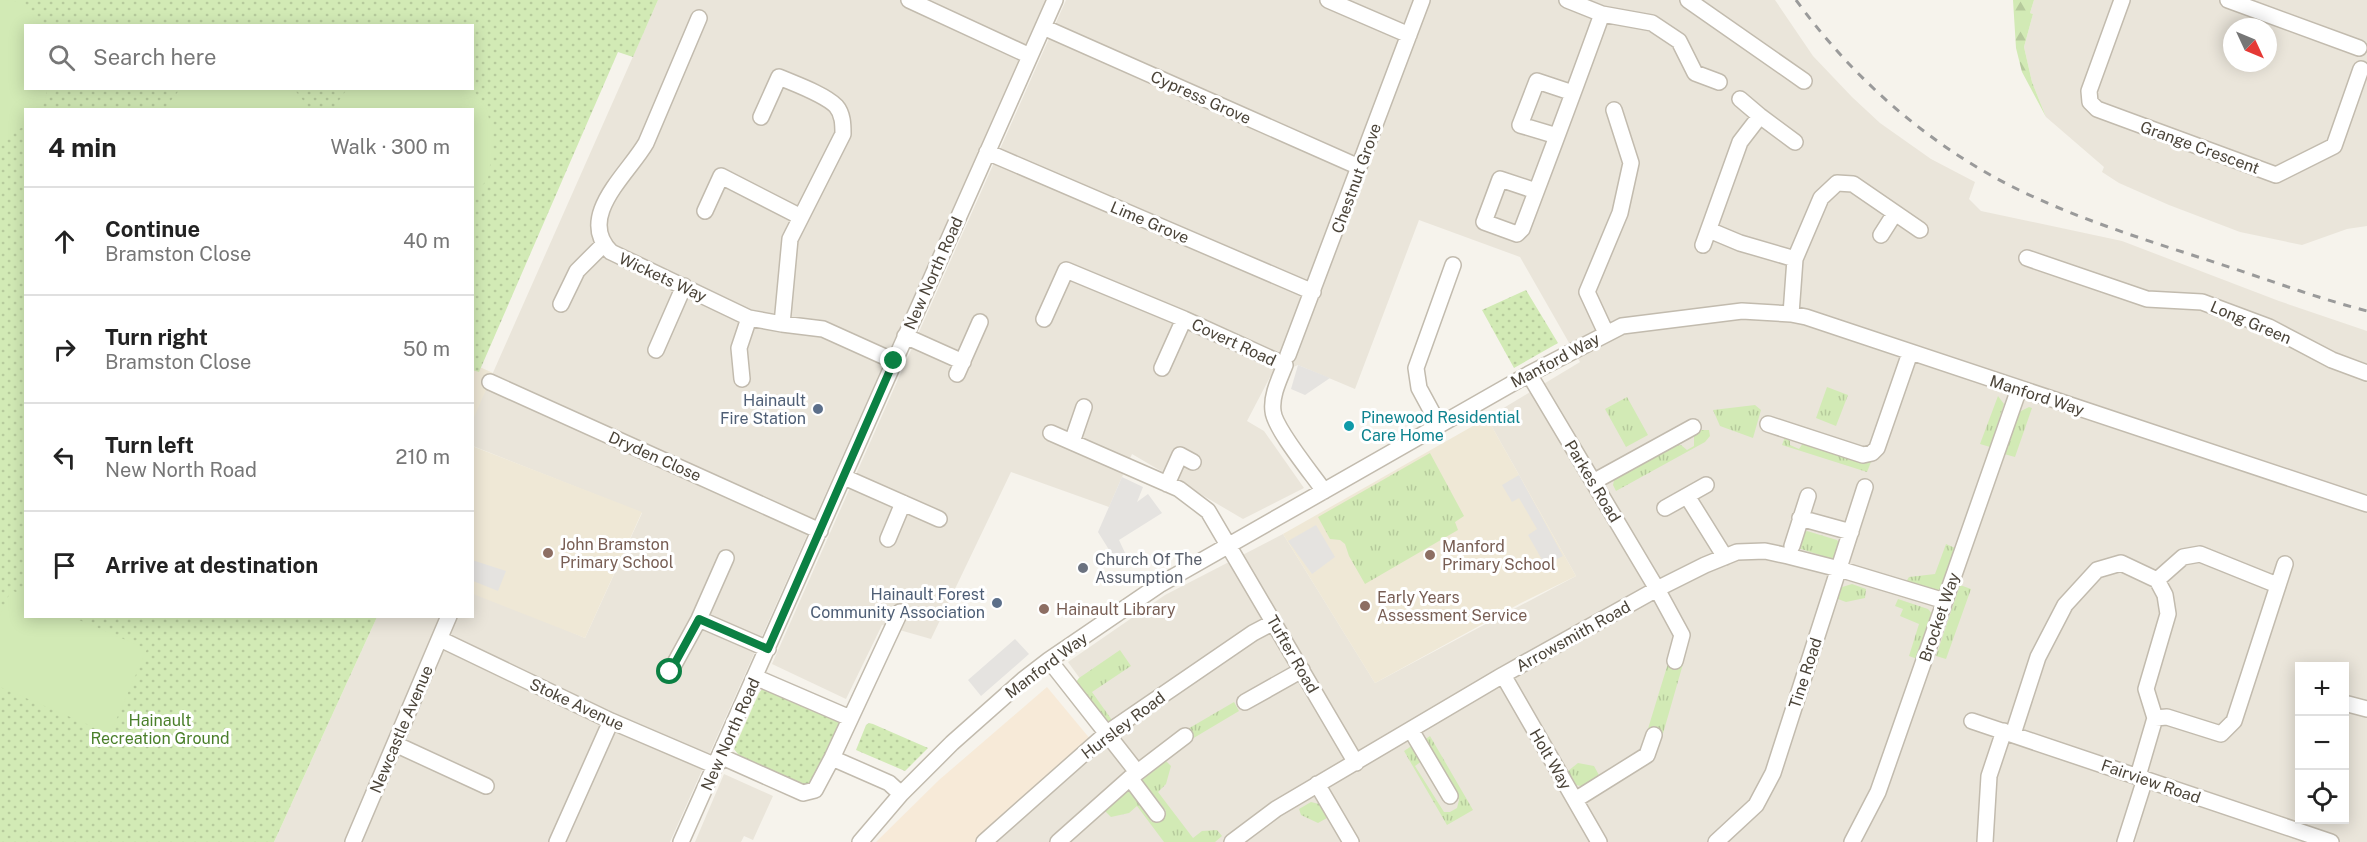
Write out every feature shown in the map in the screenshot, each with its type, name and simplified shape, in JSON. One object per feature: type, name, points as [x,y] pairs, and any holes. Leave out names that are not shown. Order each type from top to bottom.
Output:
[{"type":"street","points":[[909,0],[1030,56]]},
{"type":"street","name":"New North Road","points":[[681,842],[1055,0]]},
{"type":"street","points":[[1328,0],[1409,35]]},
{"type":"street","name":"Chestnut Grove","points":[[1288,355],[1422,0]]},
{"type":"street","points":[[1567,0],[1602,14],[1652,23],[1679,41],[1695,73],[1719,82]]},
{"type":"street","points":[[1688,0],[1804,81]]},
{"type":"street","name":"Grange Crescent","points":[[2121,0],[2089,91],[2090,102],[2097,110],[2276,175],[2334,146],[2364,69],[2354,59],[2363,47],[2228,0]]},
{"type":"street","points":[[1536,190],[1602,14]]},
{"type":"street","name":"Wickets Way","points":[[699,18],[646,143],[604,203],[598,225],[603,245],[611,252],[749,318],[823,329],[894,361]]},
{"type":"street","name":"Cypress Grove","points":[[1043,27],[1359,166]]},
{"type":"street","points":[[761,117],[779,77],[810,90],[836,106],[843,123],[843,134],[790,239],[782,324]]},
{"type":"street","points":[[1557,136],[1520,125],[1537,81],[1573,93]]},
{"type":"street","points":[[1740,99],[1795,142]]},
{"type":"street","points":[[1606,333],[1587,292],[1620,213],[1631,163],[1614,110]]},
{"type":"street","points":[[1703,245],[1740,142],[1760,116]]},
{"type":"street","name":"Lime Grove","points":[[987,152],[1313,292]]},
{"type":"street","points":[[705,211],[721,176],[801,217]]},
{"type":"street","points":[[1791,314],[1795,259],[1821,198],[1837,183],[1853,184],[1920,230]]},
{"type":"street","points":[[1881,235],[1895,213]]},
{"type":"street","points":[[1709,230],[1740,243],[1795,259]]},
{"type":"street","points":[[561,304],[577,271],[603,245]]},
{"type":"street","name":"Long Green","points":[[2027,258],[2147,299],[2202,302],[2269,327],[2332,360],[2367,373]]},
{"type":"street","points":[[1439,425],[1419,388],[1416,368],[1453,265]]},
{"type":"street","name":"Covert Road","points":[[1044,319],[1066,270],[1184,319],[1284,365],[1275,392],[1273,412],[1280,428],[1324,491]]},
{"type":"street","points":[[656,350],[684,286]]},
{"type":"street","name":"Manford Way","points":[[860,842],[901,794],[952,743],[1023,680],[1159,585],[1529,374],[1622,326],[1742,311],[1791,314],[2367,504]]},
{"type":"street","points":[[742,379],[739,348],[749,318]]},
{"type":"street","name":"Covert Road","points":[[1162,368],[1184,319]]},
{"type":"street","points":[[905,336],[960,368],[980,322]]},
{"type":"street","points":[[1768,424],[1863,456],[1872,453],[1877,448],[1910,353]]},
{"type":"street","name":"Parkes Road","points":[[1529,374],[1682,635],[1676,661]]},
{"type":"street","name":"Dryden Close","points":[[490,382],[820,531]]},
{"type":"street","name":"Brocket Way","points":[[1852,842],[1878,792],[2019,389]]},
{"type":"street","points":[[1072,442],[1084,407]]},
{"type":"street","name":"Tufter Road","points":[[1051,433],[1179,489],[1208,511],[1356,763]]},
{"type":"street","points":[[1593,482],[1688,435]]},
{"type":"street","points":[[1167,484],[1180,455],[1193,462]]},
{"type":"street","points":[[844,477],[939,519]]},
{"type":"street","points":[[1665,508],[1706,485]]},
{"type":"street","name":"Tine Road","points":[[1716,842],[1755,805],[1773,773],[1865,487]]},
{"type":"street","points":[[1687,496],[1725,557]]},
{"type":"street","points":[[1792,546],[1808,496]]},
{"type":"street","points":[[888,539],[903,503]]},
{"type":"street","points":[[1800,518],[1851,532]]},
{"type":"street","name":"Arrowsmith Road","points":[[1232,842],[1276,809],[1503,675],[1657,589],[1737,552],[1765,550],[1839,569],[1945,601]]},
{"type":"street","points":[[2157,580],[2183,557],[2200,554],[2277,585]]},
{"type":"street","points":[[670,672],[699,619],[726,558]]},
{"type":"street","points":[[1985,842],[1989,776],[2038,657],[2064,605],[2097,570],[2121,563],[2157,580],[2165,595],[2168,614],[2146,689],[2155,718],[2125,842]]},
{"type":"street","points":[[2155,718],[2167,717],[2221,734],[2234,721],[2285,564]]},
{"type":"street","points":[[900,612],[832,758],[889,783],[901,794]]},
{"type":"street","name":"Newcastle Avenue","points":[[353,842],[448,618]]},
{"type":"street","points":[[699,619],[768,649]]},
{"type":"street","name":"Hursley Road","points":[[984,842],[1107,733],[1253,633],[1274,622]]},
{"type":"street","name":"Stoke Avenue","points":[[440,639],[611,721],[803,793],[808,794],[819,785],[832,758]]},
{"type":"street","points":[[1049,660],[1107,733],[1157,814]]},
{"type":"street","points":[[1245,702],[1302,670]]},
{"type":"street","name":"Holt Way","points":[[1503,675],[1599,842]]},
{"type":"street","points":[[755,677],[850,718]]},
{"type":"street","points":[[2349,704],[2367,709]]},
{"type":"street","name":"Fairview Road","points":[[1972,720],[2142,778],[2288,835],[2331,842]]},
{"type":"street","points":[[557,842],[611,721]]},
{"type":"street","points":[[1411,730],[1449,796]]},
{"type":"street","points":[[1575,800],[1647,755],[1654,735]]},
{"type":"street","points":[[1058,842],[1133,775],[1185,736]]},
{"type":"street","points":[[395,744],[486,786]]},
{"type":"street","points":[[1317,784],[1351,842]]},
{"type":"shaded area","points":[[658,0],[1046,0],[670,842],[274,842],[377,618],[474,618],[474,590],[585,638],[642,513],[474,446],[474,415]]},
{"type":"shaded area","points":[[1066,0],[1775,0],[1813,56],[1880,123],[1931,159],[1975,182],[1969,199],[1981,211],[2122,241],[2279,301],[2367,331],[2367,842],[993,842],[1024,812],[1120,734],[1068,662],[1165,595],[1283,534],[1375,683],[1576,576],[1487,418],[1580,362],[1520,257],[1419,220],[1355,389],[1298,365],[1270,377],[1247,421],[1264,431],[1304,488],[1243,519],[1132,454],[1109,507],[1011,472],[931,639],[882,625],[846,699],[772,664]]},
{"type":"shaded area","points":[[2034,0],[2367,0],[2367,226],[2347,229],[2302,245],[2240,232],[2119,183],[2102,172],[2104,167],[2046,117],[2032,82],[2024,47],[2033,14],[2030,13]]},
{"type":"shaded area","points":[[474,364],[493,373],[474,418]]},
{"type":"shaded area","points":[[1298,365],[1330,378],[1305,395],[1291,389]]},
{"type":"shaded area","name":"Manford Primary School","points":[[1487,418],[1576,576],[1521,603],[1375,683],[1283,534]]},
{"type":"shaded area","name":"John Bramston Primary School","points":[[474,447],[642,512],[585,638],[474,594]]},
{"type":"shaded area","points":[[1519,475],[1563,556],[1545,565],[1528,535],[1537,529],[1519,498],[1512,502],[1502,485]]},
{"type":"shaded area","points":[[1122,477],[1143,487],[1137,502],[1148,494],[1162,513],[1119,540],[1126,555],[1116,561],[1098,532]]},
{"type":"shaded area","points":[[1316,525],[1335,557],[1312,574],[1288,541]]},
{"type":"shaded area","points":[[474,561],[506,571],[498,591],[474,581]]},
{"type":"shaded area","points":[[1015,639],[1029,654],[981,696],[968,680]]},
{"type":"shaded area","points":[[1047,687],[1091,740],[979,842],[876,842],[939,780]]},
{"type":"shaded area","points":[[724,774],[773,796],[753,840],[744,836],[741,842],[695,842]]},
{"type":"green space","name":"Hainault Recreation Ground","points":[[0,0],[658,0],[633,57],[618,52],[479,372],[474,371],[474,108],[24,108],[24,618],[377,618],[274,842],[0,842]]},
{"type":"green space","points":[[0,0],[15,1],[24,5],[39,24],[24,24],[24,90],[47,90],[45,100],[39,108],[24,108],[24,127],[0,139]]},
{"type":"green space","points":[[2013,0],[2034,0],[2030,13],[2033,14],[2024,47],[2032,82],[2046,117],[2022,72],[2016,48]]},
{"type":"green space","points":[[179,90],[295,90],[309,108],[165,108]]},
{"type":"green space","points":[[346,90],[473,90],[486,106],[494,140],[488,178],[474,197],[474,108],[334,108]]},
{"type":"green space","points":[[1526,290],[1558,343],[1514,368],[1482,310]]},
{"type":"green space","points":[[1827,387],[1848,395],[1836,426],[1816,418]]},
{"type":"green space","points":[[1998,396],[2004,404],[1990,447],[1980,444]]},
{"type":"green space","points":[[1627,397],[1648,435],[1626,447],[1605,409]]},
{"type":"green space","points":[[1755,405],[1761,410],[1753,438],[1720,426],[1713,410]]},
{"type":"green space","points":[[2029,407],[2032,408],[2015,457],[2004,454],[2019,412]]},
{"type":"green space","points":[[1700,430],[1709,430],[1710,436],[1705,442],[1616,491],[1613,485],[1614,480],[1673,446],[1681,445],[1687,450],[1694,446],[1694,436]]},
{"type":"green space","points":[[1785,437],[1790,441],[1790,445],[1799,449],[1803,443],[1871,462],[1867,472],[1782,445]]},
{"type":"green space","points":[[1430,453],[1464,516],[1455,522],[1458,530],[1365,584],[1345,544],[1340,540],[1330,539],[1318,517]]},
{"type":"green space","points":[[1807,531],[1837,540],[1840,544],[1836,558],[1832,559],[1798,547],[1802,533]]},
{"type":"green space","points":[[1946,544],[1955,548],[1942,588],[1934,592],[1906,582],[1909,577],[1935,574]]},
{"type":"green space","points":[[1852,584],[1866,589],[1865,598],[1846,602],[1838,599],[1839,588]]},
{"type":"green space","points":[[1960,585],[1971,589],[1946,659],[1936,656]]},
{"type":"green space","points":[[11,590],[24,596],[24,618],[74,618],[147,649],[110,734],[0,687],[0,616]]},
{"type":"green space","points":[[1898,599],[1928,609],[1935,617],[1920,660],[1909,656],[1919,624],[1900,616],[1903,609],[1895,606]]},
{"type":"green space","points":[[1120,650],[1131,666],[1092,692],[1114,723],[1106,724],[1076,682]]},
{"type":"green space","points":[[1669,660],[1683,664],[1662,737],[1647,732]]},
{"type":"green space","points":[[772,688],[835,716],[839,722],[839,729],[815,778],[809,784],[799,784],[741,758],[734,749],[759,693],[762,689]]},
{"type":"green space","points":[[1234,702],[1239,711],[1192,739],[1186,730]]},
{"type":"green space","points":[[869,723],[928,748],[905,771],[856,750],[866,725]]},
{"type":"green space","points":[[1430,736],[1473,810],[1447,825],[1404,751],[1413,745],[1422,761],[1415,766],[1444,812],[1457,808],[1459,800],[1421,742]]},
{"type":"green space","points":[[1166,761],[1171,766],[1166,784],[1158,792],[1193,838],[1202,831],[1217,830],[1222,836],[1215,842],[1164,842],[1137,806],[1129,813],[1111,817],[1105,811],[1130,789],[1145,802],[1143,809],[1152,822],[1166,811],[1156,798],[1150,796],[1141,781]]},
{"type":"green space","points":[[1578,763],[1594,766],[1600,777],[1585,787],[1576,785],[1568,771]]},
{"type":"green space","points":[[1311,802],[1319,804],[1327,818],[1318,823],[1301,815],[1299,809]]},
{"type":"railway","points":[[1796,0],[1843,57],[1896,109],[1925,132],[1987,173],[2043,201],[2093,221],[2311,295],[2367,311]]},
{"type":"place","name":"Hainault Fire Station","points":[[818,409]]},
{"type":"place","name":"Pinewood Residential Care Home","points":[[1349,426]]},
{"type":"place","name":"John Bramston Primary School","points":[[548,553]]},
{"type":"place","name":"Manford Primary School","points":[[1430,555]]},
{"type":"place","name":"Church Of The Assumption","points":[[1083,568]]},
{"type":"place","name":"Hainault Forest Community Association","points":[[997,603]]},
{"type":"place","name":"Early Years Assessment Service","points":[[1365,606]]},
{"type":"place","name":"Hainault Library","points":[[1044,609]]},
{"type":"route","points":[[670,672],[699,619],[768,649],[894,361]]}]
